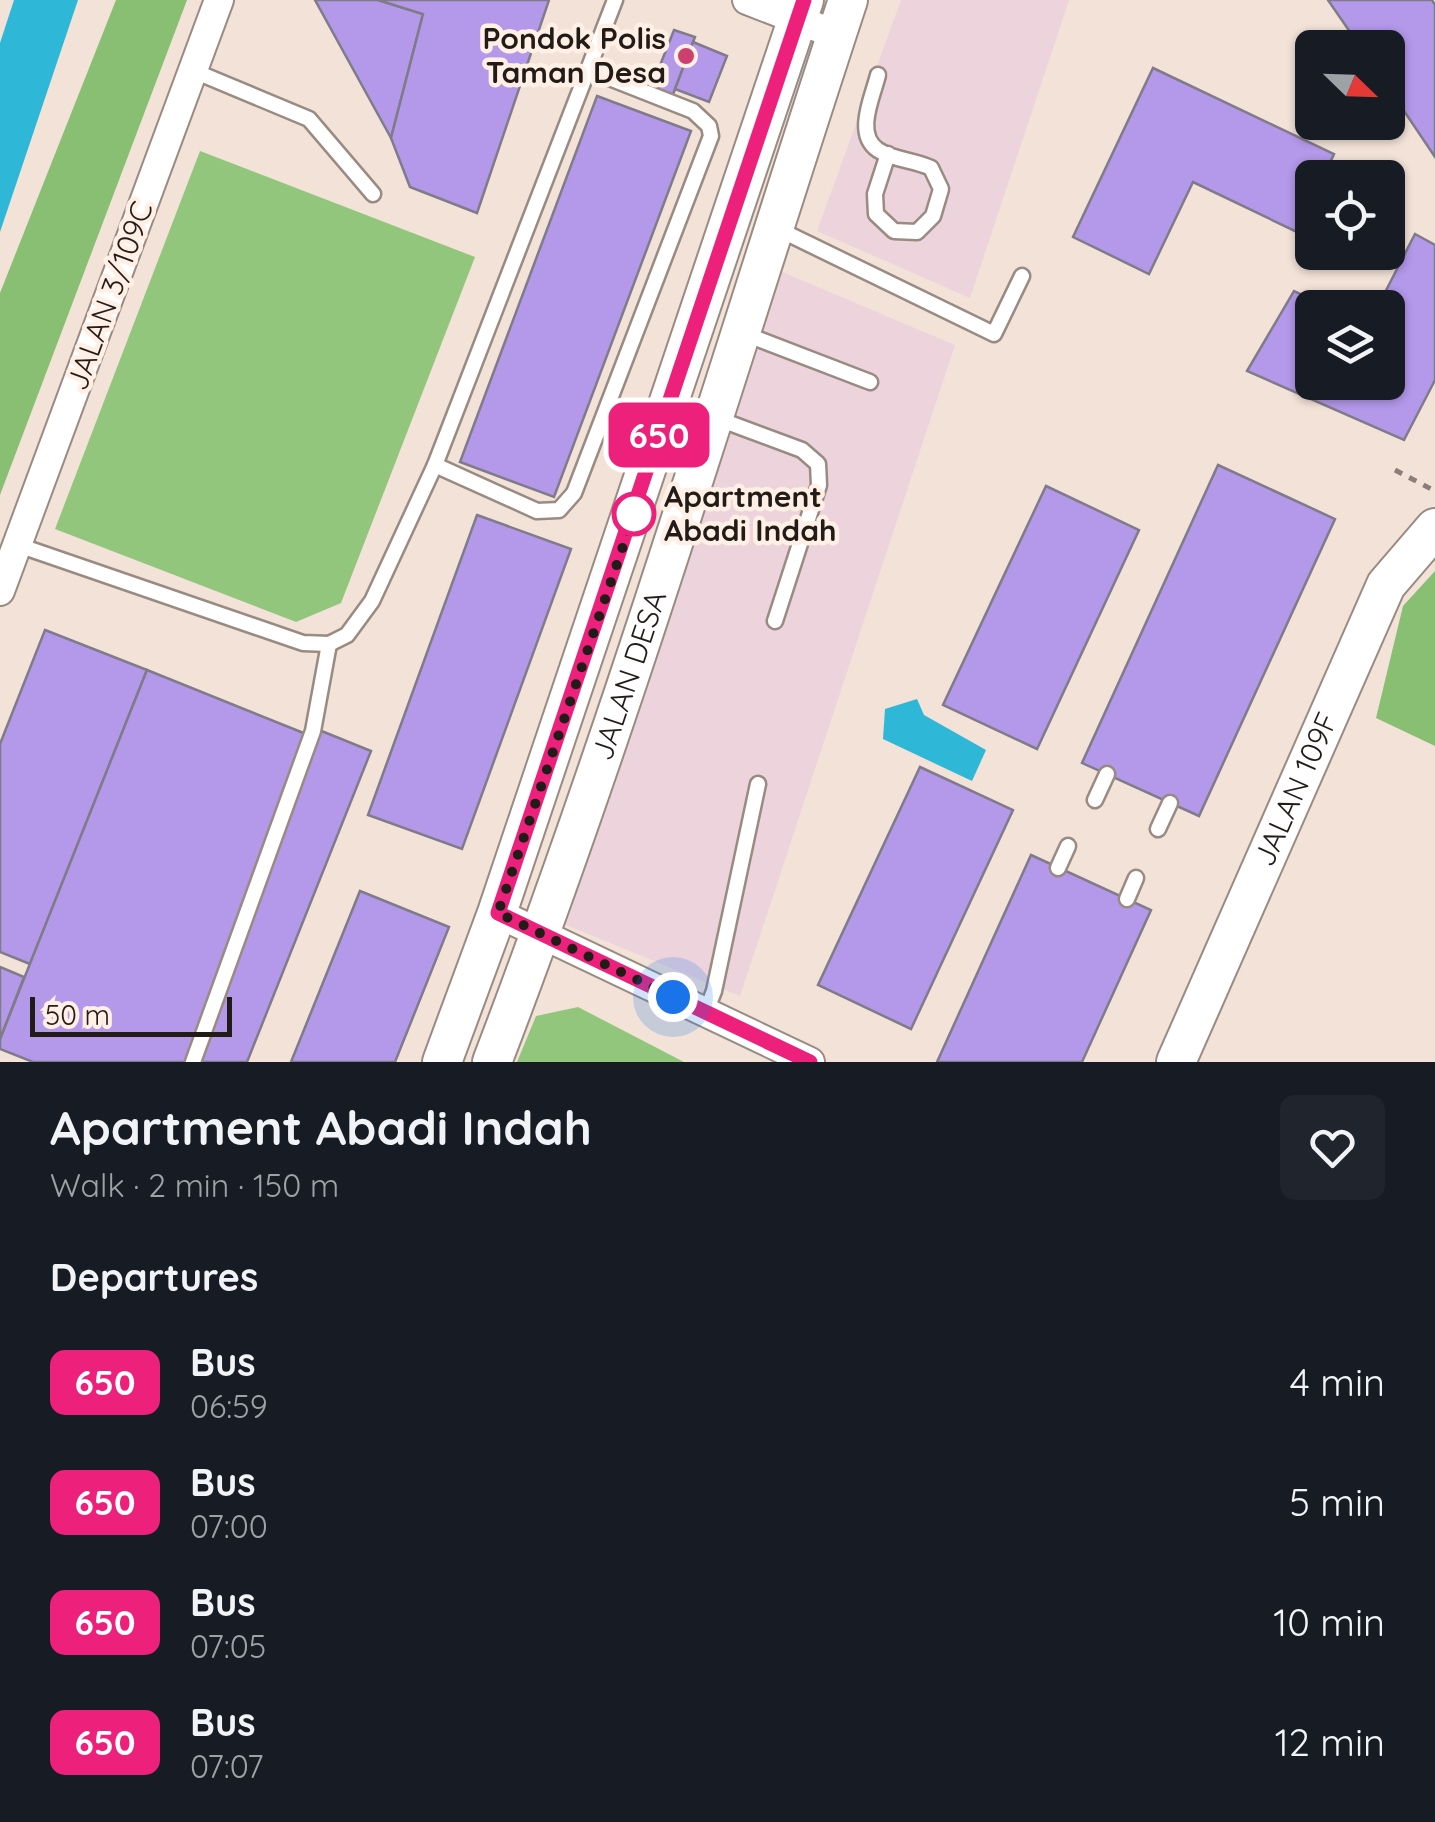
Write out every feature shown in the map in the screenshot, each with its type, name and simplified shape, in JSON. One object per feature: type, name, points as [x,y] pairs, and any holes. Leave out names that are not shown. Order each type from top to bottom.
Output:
[{"type":"main road","name":"JALAN DESA","points":[[442,1062],[498,913],[801,10]]},
{"type":"main road","name":"JALAN DESA","points":[[492,1062],[541,934],[715,417],[842,18]]},
{"type":"main road","name":"JALAN 109F","points":[[1176,1062],[1386,585],[1435,528]]},
{"type":"street","name":"JALAN 3/109C","points":[[0,592],[218,0]]},
{"type":"street","points":[[747,0],[842,18]]},
{"type":"street","points":[[498,913],[706,1012],[782,1056],[810,1062]]},
{"type":"lane","points":[[18,545],[304,644],[328,644],[348,635],[360,622],[435,465],[615,0]]},
{"type":"lane","points":[[435,465],[537,511],[548,512],[568,504],[589,457],[711,136],[709,126],[693,110],[589,70]]},
{"type":"lane","points":[[194,71],[309,119],[372,194]]},
{"type":"lane","points":[[878,75],[865,128],[868,140],[877,150],[931,168],[942,188],[933,216],[917,232],[894,231],[876,214],[876,194],[888,154]]},
{"type":"lane","points":[[775,228],[994,334],[1022,276]]},
{"type":"lane","points":[[742,333],[870,382]]},
{"type":"lane","points":[[715,417],[802,450],[818,464],[819,486],[775,620]]},
{"type":"lane","points":[[193,1062],[313,731],[328,644]]},
{"type":"lane","points":[[1095,800],[1107,774]]},
{"type":"lane","points":[[706,1012],[714,991],[758,784]]},
{"type":"lane","points":[[1158,828],[1170,803]]},
{"type":"lane","points":[[1058,868],[1068,846]]},
{"type":"lane","points":[[1127,899],[1136,878]]},
{"type":"path","points":[[1395,470],[1435,491]]},
{"type":"shaded area","points":[[901,0],[1069,0],[970,298],[817,231]]},
{"type":"shaded area","points":[[780,271],[955,345],[740,996],[566,925]]},
{"type":"green space","points":[[116,0],[187,0],[0,495],[0,293]]},
{"type":"green space","points":[[200,151],[475,257],[341,603],[296,622],[55,529]]},
{"type":"green space","points":[[1435,571],[1435,746],[1376,718],[1403,606]]},
{"type":"green space","points":[[578,1007],[684,1062],[517,1062],[536,1016]]},
{"type":"water","points":[[14,0],[78,0],[0,232],[0,43]]},
{"type":"water","points":[[917,699],[924,715],[986,750],[972,781],[883,739],[885,709]]},
{"type":"building","points":[[315,0],[378,0],[423,14],[391,138]]},
{"type":"building","points":[[378,0],[549,0],[477,213],[410,187],[391,138],[423,14]]},
{"type":"building","points":[[1328,0],[1432,0],[1435,157],[1405,112],[1405,30],[1349,30]]},
{"type":"building","points":[[674,30],[695,37],[672,97],[651,88]]},
{"type":"building","points":[[693,42],[727,56],[709,102],[675,89]]},
{"type":"building","points":[[1153,68],[1295,135],[1295,140],[1305,140],[1334,154],[1331,160],[1295,160],[1295,231],[1193,182],[1149,274],[1073,237]]},
{"type":"building","points":[[597,96],[691,131],[554,497],[460,462]]},
{"type":"building","points":[[1415,234],[1435,245],[1435,380],[1404,440],[1313,400],[1405,400],[1405,290],[1386,290],[1397,270],[1405,270],[1405,253]]},
{"type":"building","points":[[1295,291],[1295,392],[1247,371]]},
{"type":"building","points":[[1218,465],[1335,519],[1199,816],[1082,763]]},
{"type":"building","points":[[1046,486],[1139,530],[1037,749],[943,705]]},
{"type":"building","points":[[477,515],[571,549],[462,849],[368,815]]},
{"type":"building","points":[[45,630],[147,670],[30,964],[0,952],[0,744]]},
{"type":"building","points":[[147,670],[316,738],[319,730],[371,751],[247,1062],[33,1062],[0,1049],[0,1039]]},
{"type":"building","points":[[920,767],[1013,810],[911,1029],[818,985]]},
{"type":"building","points":[[1031,855],[1151,910],[1082,1062],[937,1062]]},
{"type":"building","points":[[360,891],[449,927],[395,1062],[291,1062]]},
{"type":"building","points":[[0,967],[24,977],[0,1039]]},
{"type":"bus line","name":"650","points":[[804,0],[498,913],[810,1062]]},
{"type":"place","name":"Pondok Polis Taman Desa","points":[[686,56]]},
{"type":"place","name":"Apartment Abadi Indah","points":[[634,514]]},
{"type":"route","points":[[634,514],[498,913],[673,997]]}]
